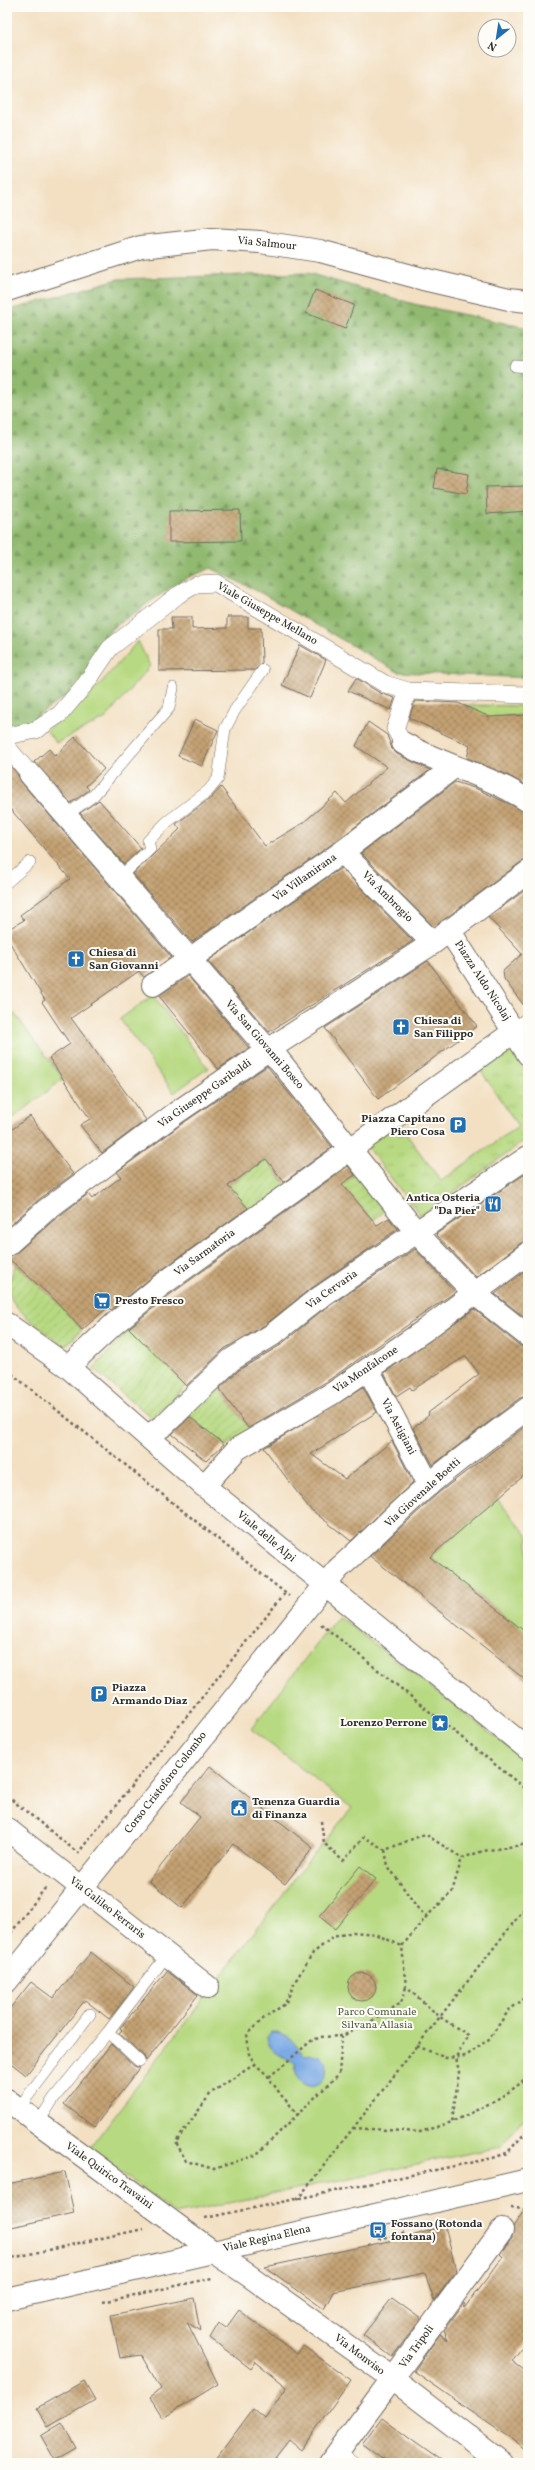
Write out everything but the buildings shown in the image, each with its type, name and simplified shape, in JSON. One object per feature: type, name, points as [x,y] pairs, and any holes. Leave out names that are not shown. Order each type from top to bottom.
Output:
[{"type":"street","name":"Via Salmour","points":[[7,290],[141,248],[212,239],[260,242],[320,251],[509,299],[528,301]]},
{"type":"street","name":"Viale Giuseppe Mellano","points":[[7,736],[36,730],[60,714],[87,682],[110,648],[178,595],[197,584],[216,583],[385,684],[408,691],[528,695]]},
{"type":"street","points":[[408,691],[395,729],[404,743],[428,757],[454,767],[463,768],[528,801]]},
{"type":"street","name":"Via San Giovanni Bosco","points":[[7,747],[268,1050],[279,1060],[417,1233],[475,1294],[528,1336]]},
{"type":"street","name":"Via Villamirana","points":[[153,985],[342,852],[454,767]]},
{"type":"street","name":"Via Ambrogio","points":[[342,852],[441,937]]},
{"type":"street","name":"Via Giuseppe Garibaldi","points":[[7,1245],[46,1210],[176,1114],[268,1050],[441,937],[528,872]]},
{"type":"street","name":"Piazza Aldo Nicolaj","points":[[441,937],[522,1026],[528,1054]]},
{"type":"street","name":"Via Sarmatoria","points":[[68,1367],[114,1324],[160,1286],[522,1026]]},
{"type":"street","name":"Via Cervaria","points":[[148,1436],[164,1425],[231,1360],[272,1335],[312,1302],[417,1233],[528,1157]]},
{"type":"street","name":"Via Monfalcone","points":[[204,1486],[237,1449],[333,1393],[475,1294],[528,1253]]},
{"type":"street","name":"Viale delle Alpi","points":[[7,1324],[68,1367],[204,1486],[324,1585],[528,1749]]},
{"type":"street","name":"Via Astigiani","points":[[368,1369],[429,1485]]},
{"type":"street","name":"Via Giovenale Boetti","points":[[324,1585],[338,1569],[429,1485],[528,1408]]},
{"type":"street","name":"Corso Cristoforo Colombo","points":[[7,1981],[83,1889],[324,1585]]},
{"type":"street","name":"Via Galileo Ferraris","points":[[7,1829],[208,1987]]},
{"type":"street","name":"Viale Quirico Travaini","points":[[12,2104],[212,2251]]},
{"type":"street","name":"Viale Regina Elena","points":[[7,2299],[528,2180]]},
{"type":"street","name":"Via Tripoli","points":[[341,2459],[393,2381],[502,2230]]},
{"type":"street","name":"Via Monviso","points":[[212,2251],[248,2275],[502,2463]]},
{"type":"lane","points":[[515,366],[528,367]]},
{"type":"lane","points":[[119,878],[150,849],[148,841],[167,822],[208,791],[218,779],[225,729],[235,710],[263,670]]},
{"type":"lane","points":[[66,816],[94,795],[169,708],[172,688]]},
{"type":"lane","points":[[7,882],[30,862]]},
{"type":"lane","points":[[38,2123],[54,2098],[108,2032],[167,1955]]},
{"type":"lane","points":[[12,2104],[90,2014]]},
{"type":"lane","points":[[108,2032],[139,2061]]},
{"type":"path","points":[[7,1370],[285,1593],[528,1791]]},
{"type":"path","points":[[7,1796],[78,1853],[285,1593]]},
{"type":"path","points":[[321,1821],[324,1843],[343,1861],[364,1837],[385,1850],[388,1866],[419,1910],[427,1916]]},
{"type":"path","points":[[385,1850],[425,1834],[462,1858]]},
{"type":"path","points":[[462,1858],[482,1851],[528,1844]]},
{"type":"path","points":[[7,1938],[59,1870],[72,1848]]},
{"type":"path","points":[[269,2078],[311,2041],[321,2037],[342,2036],[364,2026],[401,2003],[406,1987],[402,1946],[427,1916],[452,1892],[462,1858]]},
{"type":"path","points":[[297,2200],[528,1904]]},
{"type":"path","points":[[523,1910],[528,1916]]},
{"type":"path","points":[[299,2115],[281,2095],[269,2078],[255,2064],[249,2054],[247,2034],[264,2018],[285,2004],[296,1980],[313,1953],[333,1937],[353,1932],[375,1934],[402,1946]]},
{"type":"path","points":[[406,1987],[440,2017],[468,2035],[456,2057],[459,2072],[452,2122]]},
{"type":"path","points":[[417,2046],[446,2058],[466,2056],[489,2039],[509,2010],[528,1996]]},
{"type":"path","points":[[255,2064],[211,2093],[176,2142],[186,2161],[214,2169],[256,2155],[299,2115],[339,2074],[342,2036]]},
{"type":"path","points":[[353,2128],[420,2132],[452,2122],[495,2100],[524,2080],[528,2074]]},
{"type":"path","points":[[7,2259],[173,2222],[213,2218],[493,2158],[507,2153],[528,2130]]},
{"type":"path","points":[[509,2208],[528,2208]]},
{"type":"green space","points":[[308,273],[414,304],[528,328],[528,678],[398,672],[261,593],[211,568],[180,581],[111,629],[85,675],[69,694],[25,724],[7,729],[7,311],[118,279]]},
{"type":"green space","points":[[138,641],[150,666],[106,718],[56,743],[46,730],[85,701]]},
{"type":"green space","points":[[463,705],[528,706],[528,715],[502,716],[499,745],[465,731],[475,710]]},
{"type":"green space","points":[[153,995],[208,1068],[174,1093],[120,1019]]},
{"type":"green space","points":[[14,1013],[63,1079],[7,1123],[7,1019]]},
{"type":"green space","points":[[510,1047],[528,1075],[528,1138],[421,1216],[366,1146],[398,1123],[441,1181],[518,1126],[479,1068]]},
{"type":"green space","points":[[266,1159],[287,1186],[253,1214],[228,1186]]},
{"type":"green space","points":[[358,1172],[389,1208],[373,1220],[341,1184]]},
{"type":"green space","points":[[16,1265],[56,1301],[82,1330],[64,1347],[25,1315],[13,1301],[9,1291],[9,1283]]},
{"type":"green space","points":[[130,1329],[187,1386],[152,1418],[93,1369]]},
{"type":"green space","points":[[218,1387],[251,1430],[226,1446],[186,1414]]},
{"type":"green space","points":[[497,1499],[528,1536],[528,1634],[430,1557]]},
{"type":"green space","name":"Parco Comunale Silvana Allasia","points":[[338,1616],[528,1762],[528,2117],[521,2121],[500,2147],[175,2214],[89,2149],[312,1856],[352,1808],[251,1729]]},
{"type":"water","points":[[271,2032],[282,2033],[293,2042],[304,2055],[315,2054],[324,2060],[327,2069],[326,2076],[321,2082],[314,2085],[307,2085],[301,2082],[296,2075],[296,2063],[278,2054],[268,2043],[267,2037]]},
{"type":"place","name":"Chiesa di San Giovanni","points":[[76,959]]},
{"type":"place","name":"Chiesa di San Filippo","points":[[401,1027]]},
{"type":"place","name":"Piazza Capitano Piero Cosa","points":[[458,1125]]},
{"type":"place","name":"Antica Osteria \"Da Pier\"","points":[[493,1204]]},
{"type":"place","name":"Presto Fresco","points":[[102,1301]]},
{"type":"place","name":"Piazza Armando Diaz","points":[[99,1694]]},
{"type":"place","name":"Lorenzo Perrone","points":[[440,1723]]},
{"type":"place","name":"Tenenza Guardia di Finanza","points":[[239,1808]]},
{"type":"place","name":"Fossano (Rotonda fontana)","points":[[378,2230]]}]
